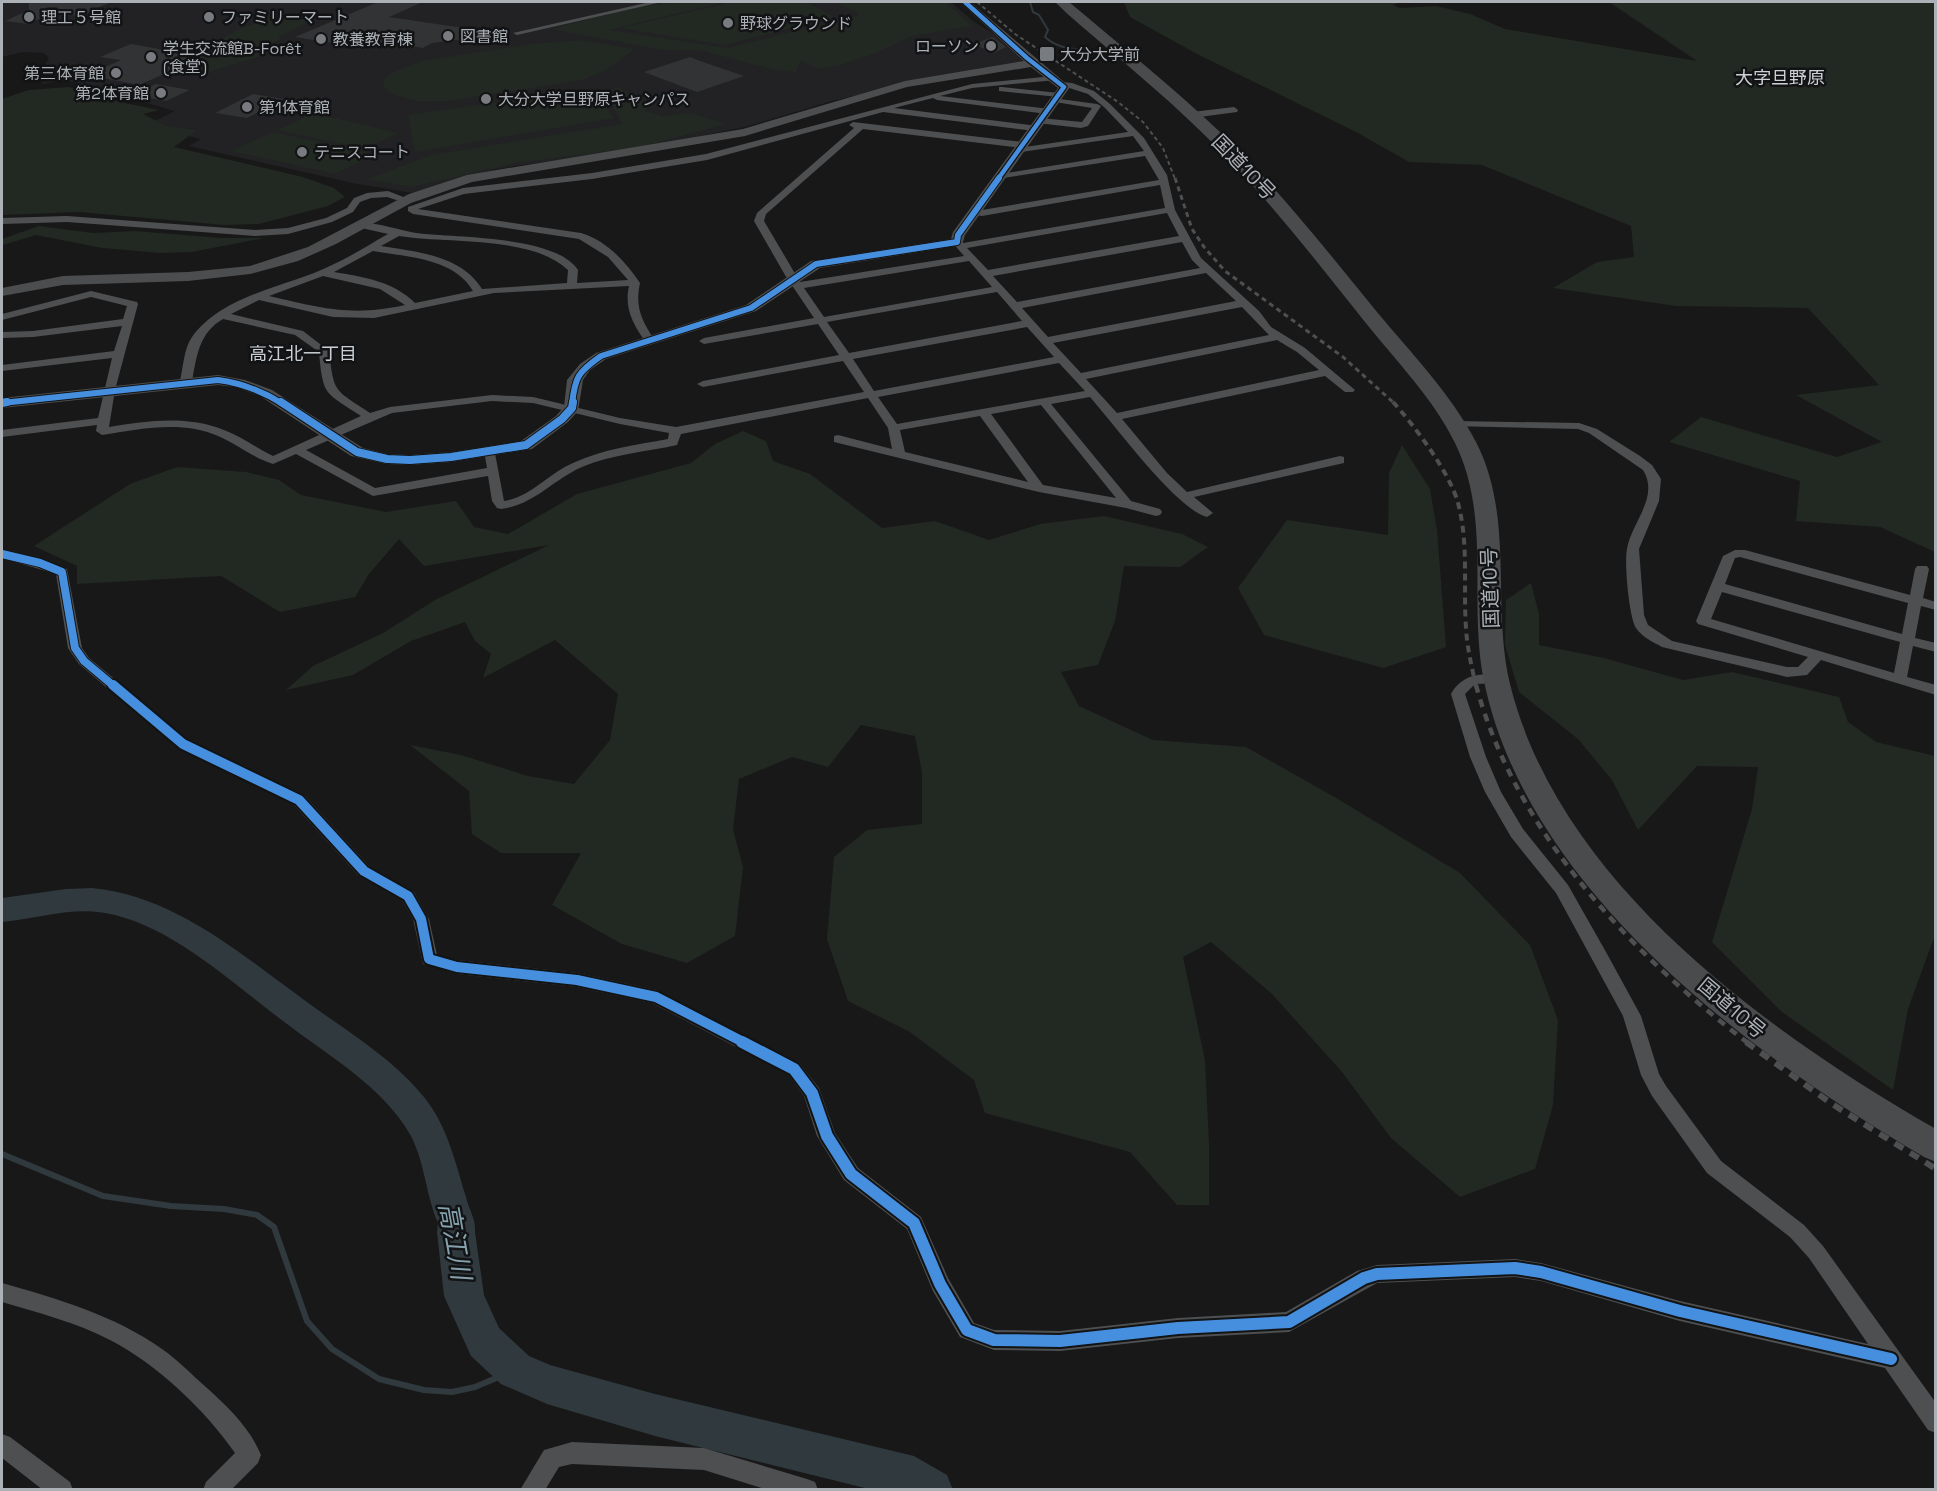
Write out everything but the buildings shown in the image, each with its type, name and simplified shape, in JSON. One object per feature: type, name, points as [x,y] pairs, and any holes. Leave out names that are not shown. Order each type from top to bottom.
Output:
[{"type":"highway","name":"国道10号","points":[[1062,2],[1192,115],[1273,196],[1455,424],[1475,463],[1486,499],[1489,618],[1496,680],[1510,729],[1536,785],[1574,845],[1624,906],[1690,973],[1742,1018],[1828,1081],[1935,1147]]},
{"type":"street","points":[[517,33],[658,2]]},
{"type":"street","points":[[965,2],[1033,63],[1050,102]]},
{"type":"street","points":[[2,292],[42,283],[97,277],[204,277],[250,270],[287,261],[322,247],[406,200],[440,186],[471,178],[745,132],[905,84],[1033,63]]},
{"type":"street","points":[[972,86],[1050,102]]},
{"type":"street","points":[[649,339],[634,317],[630,298],[634,283],[626,271],[596,241],[581,236],[413,211],[413,207],[463,192],[592,176],[707,157],[876,109],[925,97],[972,86],[1050,102],[1081,126],[1085,124],[1096,106],[1093,104],[1050,102],[925,97]]},
{"type":"street","points":[[1208,513],[1184,496],[1147,459],[1114,417],[959,244],[958,235],[1050,102],[1078,86],[1107,103],[1143,142],[1149,151],[1148,154],[1161,172],[1170,210],[1195,258],[1255,313],[1265,327],[1301,350],[1349,390]]},
{"type":"street","points":[[876,109],[1050,102]]},
{"type":"street","points":[[1192,115],[1234,110]]},
{"type":"street","points":[[831,122],[1020,148],[1132,134]]},
{"type":"street","points":[[861,126],[760,216],[759,221],[795,283],[894,428],[899,453]]},
{"type":"street","points":[[1000,177],[1148,154]]},
{"type":"street","points":[[974,212],[982,213],[1164,182]]},
{"type":"street","points":[[2,221],[67,219],[255,233],[288,231],[329,220],[350,210],[357,200],[370,195],[388,194],[406,200]]},
{"type":"street","points":[[2,403],[186,381],[218,380],[266,393],[357,452],[387,459],[430,458],[490,451],[526,445],[562,419],[572,408],[575,380],[585,367],[610,352],[751,308],[795,283],[821,262],[959,244],[1170,210]]},
{"type":"street","points":[[360,225],[397,233],[498,242],[532,249],[558,258],[572,267],[574,273],[571,286]]},
{"type":"street","points":[[186,381],[195,340],[204,328],[220,315],[258,297],[323,273],[397,233]]},
{"type":"street","points":[[985,274],[1185,238]]},
{"type":"street","points":[[373,248],[435,261],[460,269],[475,281],[479,292]]},
{"type":"street","points":[[795,283],[971,258]]},
{"type":"street","points":[[1014,306],[1208,270]]},
{"type":"street","points":[[323,273],[386,287],[400,294],[413,307]]},
{"type":"street","points":[[258,297],[348,316],[374,315],[479,292],[634,283]]},
{"type":"street","points":[[704,341],[998,289]]},
{"type":"street","points":[[2,317],[91,294],[133,304],[109,390],[102,431],[150,425],[192,424],[219,432],[273,460],[369,417],[390,410],[492,398],[533,400],[620,421],[676,430],[1061,359]]},
{"type":"street","points":[[1045,341],[1244,303]]},
{"type":"street","points":[[220,315],[307,336],[324,351],[327,383],[332,392],[369,417]]},
{"type":"street","points":[[2,335],[16,336],[128,322]]},
{"type":"street","points":[[703,384],[1029,323]]},
{"type":"street","points":[[1078,377],[1278,336]]},
{"type":"street","points":[[2,368],[119,354]]},
{"type":"street","points":[[1114,417],[1327,372]]},
{"type":"street","points":[[894,428],[1092,393]]},
{"type":"street","points":[[1043,401],[1127,504]]},
{"type":"street","points":[[982,412],[1039,488]]},
{"type":"street","points":[[2,434],[104,421]]},
{"type":"street","points":[[1455,424],[1579,426],[1593,431],[1648,468],[1655,479],[1655,494],[1636,538],[1632,562],[1637,615],[1642,627],[1652,636],[1676,646],[1787,672],[1802,672],[1818,655]]},
{"type":"street","points":[[490,451],[498,501],[501,505],[515,504],[530,498],[565,471],[598,459],[673,442],[676,430]]},
{"type":"street","points":[[838,439],[1039,488],[1127,504],[1156,512]]},
{"type":"street","points":[[297,450],[373,492],[494,471]]},
{"type":"street","points":[[1184,496],[1340,460]]},
{"type":"street","points":[[1935,606],[1740,553],[1730,556],[1703,621],[1935,690]]},
{"type":"street","points":[[2,554],[22,561],[46,564],[62,572],[75,648],[84,661],[166,732],[218,762],[299,800],[364,871],[408,896],[421,919],[429,959],[457,967],[577,980],[656,997],[794,1069],[812,1093],[827,1136],[851,1174],[914,1223],[940,1284],[967,1330],[994,1340],[1060,1341],[1178,1328],[1289,1322],[1364,1278],[1377,1274],[1515,1268],[1540,1272],[1680,1311],[1891,1359]]},
{"type":"street","points":[[1900,678],[1922,568]]},
{"type":"street","points":[[1717,586],[1935,648]]},
{"type":"street","points":[[1496,680],[1470,680],[1462,686],[1458,694],[1478,757],[1509,820],[1562,889],[1632,1016],[1654,1083],[1714,1167],[1807,1241],[1935,1422]]},
{"type":"street","points":[[2,1293],[64,1310],[118,1333],[156,1358],[223,1417],[250,1455],[214,1490]]},
{"type":"street","points":[[2,1445],[62,1490]]},
{"type":"street","points":[[531,1490],[552,1458],[572,1453],[704,1459],[807,1490]]},
{"type":"shaded area","name":"大分大学旦野原キャンパス","points":[[2,2],[951,2],[974,22],[1042,62],[899,86],[832,101],[745,127],[647,147],[496,169],[413,193],[357,184],[189,146],[201,139],[144,126],[175,111],[65,80],[43,84],[38,77],[49,58],[44,53],[22,52],[2,57]]},
{"type":"shaded area","points":[[678,2],[725,2],[609,30],[728,48],[856,16],[859,13],[834,2],[946,2],[972,26],[912,36],[879,52],[840,65],[818,69],[802,61],[796,68],[796,72],[776,70],[698,50],[663,50],[551,29],[637,7]]},
{"type":"shaded area","name":"野球グラウンド","points":[[733,2],[806,2],[835,17],[724,45],[620,28]]},
{"type":"shaded area","points":[[1124,2],[1400,2],[1393,5],[1400,8],[1436,6],[1470,14],[1505,29],[1697,61],[1609,2],[1935,2],[1935,552],[1880,527],[1796,521],[1800,481],[1669,442],[1701,417],[1837,457],[1882,442],[1796,395],[1879,385],[1808,308],[1676,306],[1553,288],[1597,262],[1634,257],[1631,226],[1482,165],[1409,162],[1358,133],[1197,54],[1130,17]]},
{"type":"shaded area","points":[[315,11],[321,15],[279,37],[279,40],[267,46],[258,57],[209,72],[180,69],[206,57],[181,51],[221,39],[241,28],[270,19]]},
{"type":"shaded area","points":[[579,40],[635,49],[606,70],[582,80],[449,101],[418,101],[398,96],[383,86],[384,80],[391,73],[421,61],[532,44]]},
{"type":"shaded area","points":[[69,87],[120,102],[159,110],[143,114],[166,126],[197,130],[174,147],[303,177],[334,188],[345,197],[328,206],[259,224],[224,225],[79,212],[2,215],[2,99],[29,90]]},
{"type":"shaded area","points":[[618,87],[651,106],[644,111],[663,116],[692,113],[726,124],[637,148],[514,163],[412,187],[367,179],[432,155],[622,124],[606,93]]},
{"type":"shaded area","points":[[589,89],[614,118],[415,152],[408,115]]},
{"type":"shaded area","name":"テニスコート","points":[[314,113],[398,133],[365,149],[277,130]]},
{"type":"shaded area","name":"テニスコート","points":[[273,132],[374,154],[335,174],[231,151]]},
{"type":"shaded area","points":[[39,226],[93,233],[135,231],[222,238],[264,238],[192,252],[161,253],[102,248],[36,235],[3,245],[2,254],[2,239]]},
{"type":"shaded area","points":[[743,431],[766,441],[773,461],[810,474],[882,528],[935,521],[989,540],[1040,524],[1104,516],[1182,534],[1208,547],[1180,567],[1124,566],[1115,621],[1098,665],[1061,672],[1079,706],[1153,740],[1246,747],[1338,799],[1460,873],[1530,945],[1558,1020],[1553,1105],[1535,1169],[1460,1197],[1391,1138],[1342,1072],[1272,994],[1211,942],[1183,957],[1205,1060],[1209,1205],[1177,1205],[1130,1152],[985,1113],[974,1080],[910,1032],[848,1001],[827,939],[834,857],[867,830],[922,824],[922,772],[915,736],[861,725],[828,767],[792,757],[739,779],[733,829],[743,867],[735,936],[687,963],[622,944],[552,905],[581,853],[501,853],[472,834],[469,791],[410,745],[461,755],[528,776],[574,784],[610,740],[618,694],[555,640],[483,678],[491,654],[475,641],[465,622],[411,641],[353,675],[286,690],[313,666],[383,633],[435,600],[549,545],[424,566],[399,539],[369,574],[355,597],[280,612],[221,576],[77,584],[77,566],[34,546],[130,484],[177,467],[246,472],[279,480],[301,495],[386,512],[456,501],[474,527],[508,534],[577,494],[691,463],[715,444]]},
{"type":"shaded area","points":[[1402,445],[1430,489],[1437,530],[1446,647],[1383,668],[1264,635],[1238,588],[1287,520],[1388,535],[1389,473]]},
{"type":"shaded area","points":[[1531,583],[1539,614],[1539,645],[1604,658],[1683,680],[1732,672],[1839,697],[1848,722],[1876,742],[1935,756],[1935,935],[1908,1009],[1893,1090],[1782,1012],[1712,942],[1752,809],[1758,767],[1697,766],[1638,830],[1612,780],[1578,739],[1519,692],[1505,645],[1506,600]]},
{"type":"waterway","points":[[1030,2],[1033,12],[1039,15],[1048,30],[1045,37],[1051,42],[1073,49],[1104,51]]},
{"type":"waterway","name":"高江川","points":[[2,910],[66,901],[92,900],[129,907],[155,917],[205,946],[381,1077],[411,1108],[429,1136],[447,1199],[457,1223],[456,1232],[464,1296],[485,1342],[515,1370],[547,1384],[655,1415],[914,1478],[932,1490]]},
{"type":"waterway","points":[[2,1154],[103,1196],[171,1206],[224,1209],[257,1215],[274,1227],[307,1321],[332,1349],[379,1379],[424,1390],[452,1392],[475,1387],[515,1370]]},
{"type":"railway","points":[[977,2],[1015,34],[1118,102],[1143,122],[1163,148],[1175,179]]},
{"type":"railway","points":[[1175,178],[1192,229],[1225,271],[1343,357],[1394,403]]},
{"type":"railway","points":[[1394,403],[1421,436],[1439,464],[1458,503],[1465,549],[1467,635],[1476,687]]},
{"type":"railway","points":[[1476,685],[1494,739],[1518,790],[1548,839],[1621,929],[1704,1008],[1748,1043]]},
{"type":"railway","points":[[1746,1042],[1832,1104],[1936,1169]]},
{"type":"cycle path","points":[[2,403],[218,380],[239,383],[266,393],[357,452],[387,459],[451,457],[526,445],[562,419],[572,408],[575,380],[585,367],[601,356],[751,308],[816,264],[957,242],[958,235],[1064,87],[1027,58],[965,2]]},
{"type":"cycle path","points":[[2,554],[40,563],[62,572],[75,648],[84,661],[183,744],[299,800],[364,871],[408,896],[421,919],[429,959],[457,967],[577,980],[656,997],[794,1069],[812,1093],[827,1136],[851,1174],[914,1223],[940,1284],[967,1330],[994,1340],[1060,1341],[1178,1328],[1289,1322],[1364,1278],[1377,1274],[1515,1268],[1541,1272],[1680,1311],[1891,1359]]},
{"type":"place","name":"理工５号館","points":[[29,17]]},
{"type":"place","name":"ファミリーマート","points":[[209,17]]},
{"type":"place","name":"野球グラウンド","points":[[728,23]]},
{"type":"place","name":"図書館","points":[[448,36]]},
{"type":"place","name":"教養教育棟","points":[[321,39]]},
{"type":"place","name":"ローソン","points":[[991,46]]},
{"type":"place","name":"大分大学前","points":[[1047,54]]},
{"type":"place","name":"学生交流館B-Forêt (食堂)","points":[[151,57]]},
{"type":"place","name":"第三体育館","points":[[116,73]]},
{"type":"place","name":"第2体育館","points":[[161,93]]},
{"type":"place","name":"大分大学旦野原キャンパス","points":[[486,99]]},
{"type":"place","name":"第1体育館","points":[[247,107]]},
{"type":"place","name":"テニスコート","points":[[302,152]]},
{"type":"district","name":"大字旦野原","points":[[1780,78]]},
{"type":"district","name":"高江北一丁目","points":[[303,354]]}]
